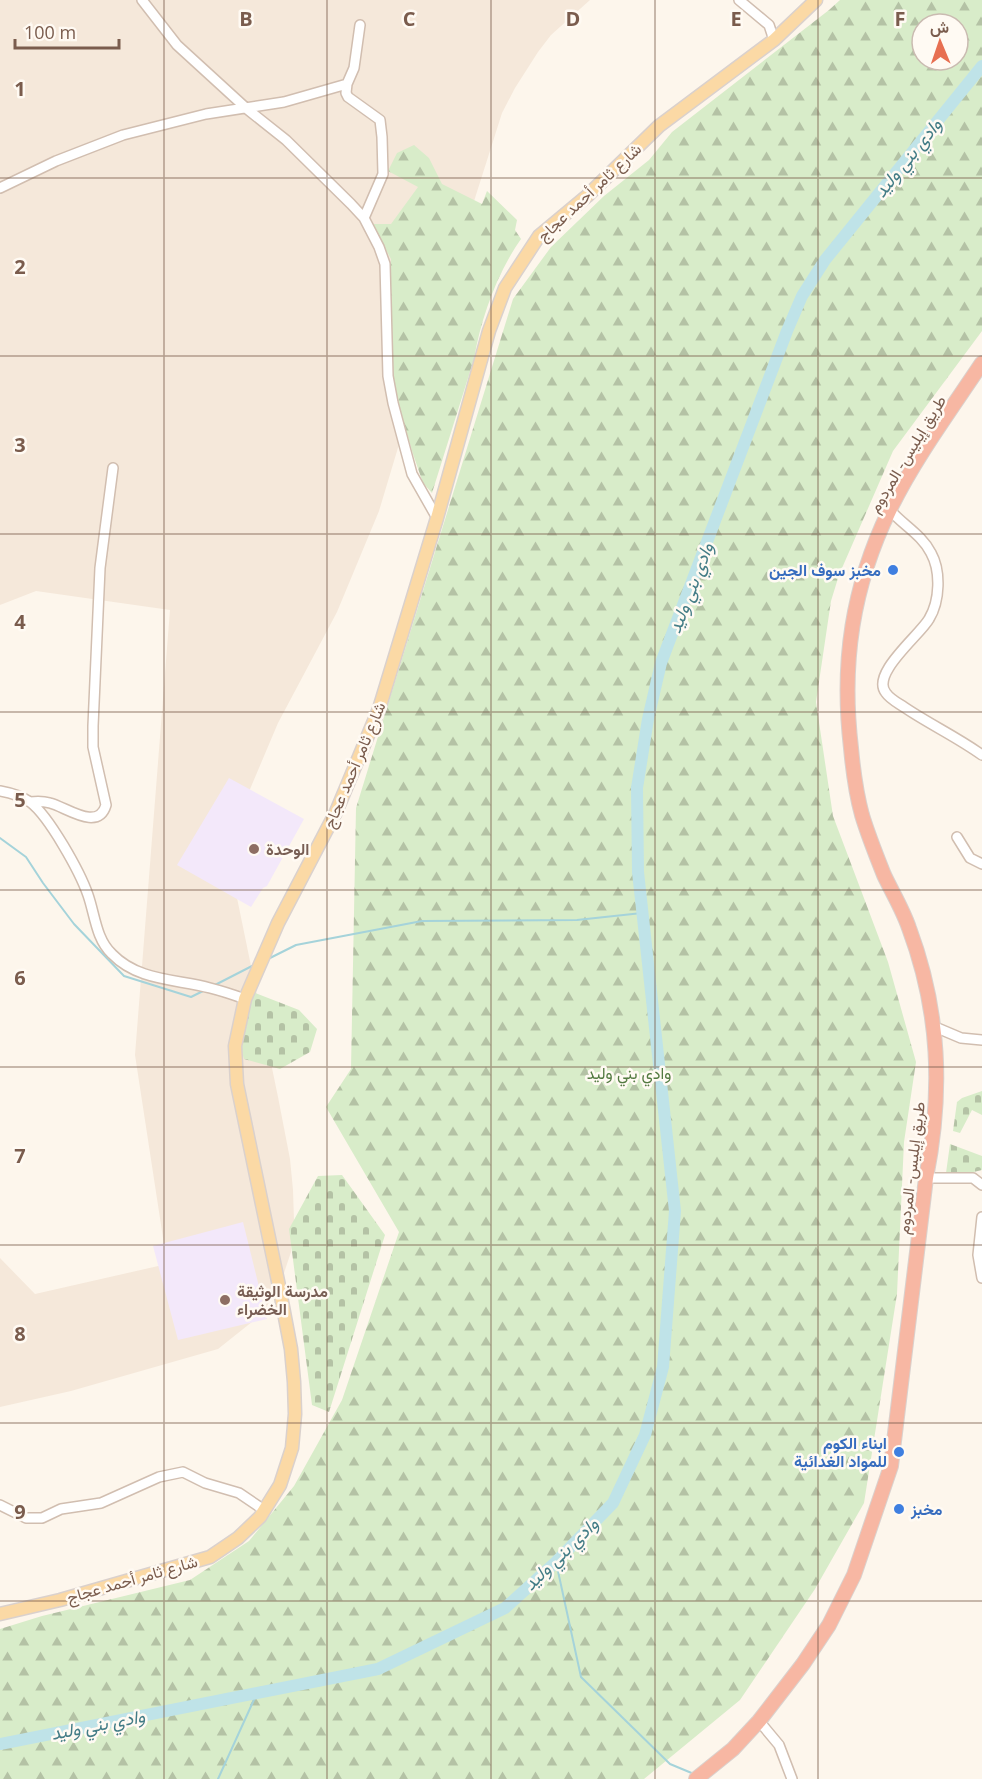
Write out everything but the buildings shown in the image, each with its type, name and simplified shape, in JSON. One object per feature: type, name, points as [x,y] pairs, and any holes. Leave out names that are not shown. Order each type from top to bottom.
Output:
[{"type":"highway","name":"طريق إيليس- المردوم","points":[[699,1777],[733,1749],[759,1721],[803,1664],[839,1605],[854,1575],[891,1466],[926,1178],[934,1138],[938,1069],[935,1027],[921,965],[909,927],[884,874],[862,813],[855,782],[846,686],[848,653],[858,598],[869,561],[890,510],[926,448],[982,363]]},
{"type":"main road","name":"شارع ثامر أحمد عجاج","points":[[0,1614],[60,1600],[210,1557],[238,1538],[264,1509],[280,1485],[292,1448],[295,1414],[294,1382],[291,1349],[279,1286],[237,1084],[235,1046],[245,999],[278,923],[336,812],[379,710],[437,518],[489,331],[505,288],[539,236],[587,196],[659,126],[774,40],[816,0]]},
{"type":"street","points":[[142,0],[177,45],[247,109],[286,140],[364,218],[385,264],[388,376],[393,403],[412,474],[437,518]]},
{"type":"street","points":[[739,0],[769,25],[774,40]]},
{"type":"street","points":[[360,25],[354,68],[346,93],[348,97],[376,116],[382,125],[383,174],[364,218]]},
{"type":"street","points":[[0,188],[56,161],[123,135],[206,114],[293,100],[347,84]]},
{"type":"street","points":[[30,802],[48,802],[87,818],[100,815],[106,806],[93,747],[93,726],[100,568],[113,468]]},
{"type":"street","points":[[890,510],[915,532],[930,551],[935,562],[937,589],[936,605],[929,619],[884,674],[883,688],[887,694],[924,720],[982,755]]},
{"type":"street","points":[[0,790],[30,802],[48,823],[83,882],[100,937],[112,955],[155,979],[210,987],[245,999]]},
{"type":"street","points":[[957,837],[970,858],[982,864]]},
{"type":"street","points":[[935,1027],[961,1038],[982,1040]]},
{"type":"street","points":[[926,1178],[973,1178],[982,1185]]},
{"type":"street","points":[[982,1217],[978,1263],[982,1278]]},
{"type":"street","points":[[0,1505],[26,1518],[42,1518],[61,1509],[101,1503],[159,1477],[183,1472],[205,1483],[239,1493],[264,1509]]},
{"type":"street","points":[[759,1721],[779,1745],[792,1779]]},
{"type":"shaded area","points":[[0,0],[590,0],[551,35],[515,88],[502,113],[379,511],[337,612],[278,723],[245,801],[236,893],[290,1159],[293,1190],[294,1221],[291,1252],[280,1285],[262,1314],[218,1349],[71,1391],[0,1407],[0,1258],[35,1294],[167,1264],[135,1055],[170,610],[36,591],[0,605]]},
{"type":"shaded area","points":[[229,778],[304,819],[267,886],[263,888],[251,907],[177,865]]},
{"type":"shaded area","points":[[243,1222],[267,1319],[178,1340],[153,1246]]},
{"type":"green space","name":"وادي بني وليد","points":[[840,0],[982,0],[982,331],[893,451],[839,575],[831,601],[816,702],[833,816],[888,962],[916,1062],[904,1142],[897,1294],[864,1503],[815,1589],[740,1700],[644,1779],[0,1779],[0,1629],[42,1616],[190,1580],[249,1541],[294,1486],[342,1400],[399,1232],[326,1107],[351,1069],[356,808],[513,299],[551,247],[604,196],[649,160],[672,132]]},
{"type":"green space","points":[[414,145],[429,158],[442,184],[482,204],[487,191],[517,220],[515,230],[521,239],[497,281],[486,312],[474,359],[432,493],[423,483],[393,386],[389,300],[391,259],[372,224],[391,224],[418,187],[388,171],[397,153]]},
{"type":"green space","points":[[253,992],[299,1010],[317,1029],[310,1052],[280,1069],[244,1059],[241,1049]]},
{"type":"green space","points":[[982,1091],[982,1115],[972,1110],[960,1133],[953,1131],[957,1102]]},
{"type":"green space","points":[[950,1144],[982,1156],[982,1170],[949,1176],[946,1173]]},
{"type":"green space","points":[[342,1175],[385,1235],[329,1412],[312,1405],[289,1229],[318,1176]]},
{"type":"waterway","name":"وادي بني وليد","points":[[0,1744],[378,1669],[505,1608],[556,1562],[613,1503],[645,1435],[663,1367],[675,1211],[638,872],[637,788],[648,719],[661,663],[802,296],[825,260],[982,66]]},
{"type":"waterway","points":[[0,838],[26,857],[74,924],[124,976],[191,997],[205,990]]},
{"type":"waterway","points":[[268,959],[296,945],[422,921],[577,920],[642,913]]},
{"type":"waterway","points":[[213,986],[252,966]]},
{"type":"waterway","points":[[556,1562],[581,1677],[670,1764],[694,1774]]},
{"type":"waterway","points":[[218,1779],[257,1693]]},
{"type":"place","name":"مخبز سوف الجين","points":[[893,570]]},
{"type":"place","name":"الوحدة","points":[[254,849]]},
{"type":"place","name":"مدرسة الوثيقة الخضراء","points":[[225,1300]]},
{"type":"place","name":"ابناء الكوم للمواد الغدائية","points":[[899,1452]]},
{"type":"place","name":"مخبز","points":[[899,1509]]}]
